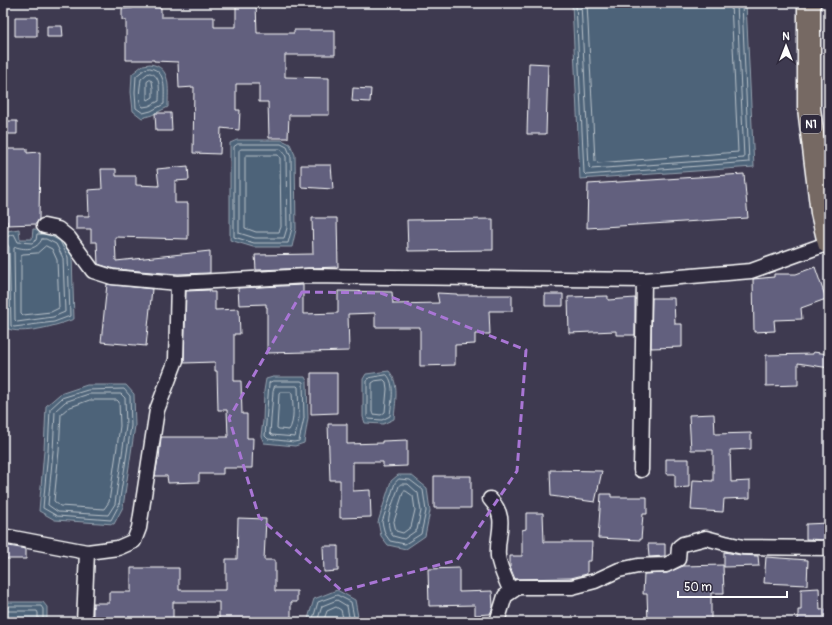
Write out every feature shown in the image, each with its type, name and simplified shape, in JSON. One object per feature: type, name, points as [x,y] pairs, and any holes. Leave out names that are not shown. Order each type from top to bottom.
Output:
[{"type":"highway","name":"N1","points":[[809,3],[809,108],[822,213],[829,243]]},
{"type":"street","points":[[44,226],[58,229],[69,238],[93,272],[112,277],[178,284],[308,276],[644,280],[751,270],[829,243]]},
{"type":"street","points":[[641,470],[644,280]]},
{"type":"street","points":[[3,536],[87,552],[118,548],[134,541],[139,528],[157,410],[176,360],[178,284]]},
{"type":"street","points":[[490,500],[500,513],[498,557],[511,592]]},
{"type":"street","points":[[497,622],[506,596],[518,587],[572,588],[595,582],[619,570],[638,566],[666,565],[678,559],[679,547],[683,544],[706,538],[725,544],[743,547],[829,548]]},
{"type":"street","points":[[84,622],[87,552]]},
{"type":"highlighted area","points":[[302,292],[381,293],[526,350],[517,471],[457,560],[342,591],[259,517],[229,418]]},
{"type":"water","points":[[572,3],[746,3],[754,167],[580,179]]},
{"type":"water","points":[[150,64],[162,69],[165,74],[168,86],[168,107],[142,118],[133,111],[131,92],[132,74],[143,65]]},
{"type":"water","points":[[237,140],[282,140],[290,144],[295,155],[296,229],[292,247],[253,247],[230,240],[230,143]]},
{"type":"water","points":[[19,229],[20,239],[32,239],[33,229],[49,230],[63,238],[72,256],[74,319],[40,329],[21,331],[6,328],[6,266],[4,236],[7,231]]},
{"type":"water","points":[[389,371],[395,382],[396,388],[394,419],[383,424],[365,423],[363,417],[363,379],[366,374]]},
{"type":"water","points":[[273,377],[305,377],[307,381],[308,418],[304,443],[295,446],[264,443],[261,436],[264,391],[266,379]]},
{"type":"water","points":[[87,385],[126,385],[134,394],[135,426],[123,507],[114,524],[55,520],[39,511],[46,406],[60,394]]},
{"type":"water","points":[[398,475],[411,475],[427,488],[430,511],[425,536],[406,549],[388,545],[381,536],[378,522],[391,481]]},
{"type":"water","points":[[337,590],[355,600],[359,622],[307,622],[314,599]]},
{"type":"water","points":[[3,602],[43,602],[47,607],[47,622],[3,622]]},
{"type":"building","points":[[133,3],[159,3],[159,8],[161,8],[161,17],[214,17],[214,27],[236,27],[236,3],[256,3],[257,33],[294,33],[294,30],[335,30],[335,55],[285,55],[285,77],[329,78],[329,115],[289,115],[288,138],[269,138],[268,102],[259,102],[259,84],[236,84],[236,110],[240,110],[239,130],[221,128],[220,154],[193,153],[194,87],[179,88],[178,62],[126,60],[126,20],[122,20],[122,9],[133,8]]},
{"type":"building","points":[[15,17],[37,17],[37,36],[15,36]]},
{"type":"building","points":[[47,26],[62,26],[63,37],[47,37]]},
{"type":"building","points":[[529,63],[548,64],[546,134],[527,134]]},
{"type":"building","points":[[353,88],[371,89],[370,102],[352,101]]},
{"type":"building","points":[[155,113],[171,113],[172,131],[156,131]]},
{"type":"building","points":[[4,121],[17,121],[17,134],[5,134]]},
{"type":"building","points":[[7,149],[27,149],[27,153],[40,152],[39,219],[36,224],[7,225],[7,221],[3,221],[3,165],[7,163]]},
{"type":"building","points":[[301,165],[331,165],[333,189],[301,187]]},
{"type":"building","points":[[188,166],[189,180],[175,181],[175,203],[188,203],[188,239],[115,237],[116,261],[210,251],[210,273],[178,274],[114,269],[98,264],[97,242],[91,242],[91,229],[76,229],[76,216],[89,216],[88,190],[102,189],[101,169],[116,169],[116,176],[136,176],[136,185],[159,186],[157,169]]},
{"type":"building","points":[[744,174],[748,218],[587,228],[588,184]]},
{"type":"building","points":[[312,218],[337,218],[338,267],[256,270],[255,255],[313,254]]},
{"type":"building","points":[[493,219],[493,250],[408,251],[407,220]]},
{"type":"building","points":[[815,267],[826,299],[801,308],[802,319],[774,320],[775,331],[754,332],[753,279],[774,277],[774,274],[796,274]]},
{"type":"building","points":[[107,284],[152,289],[146,346],[101,342]]},
{"type":"building","points":[[303,285],[303,314],[338,313],[338,291],[392,292],[393,304],[439,303],[437,293],[457,295],[512,295],[512,311],[489,311],[490,334],[475,334],[475,344],[455,345],[455,365],[420,366],[420,327],[375,327],[375,313],[348,314],[349,351],[267,353],[266,304],[239,305],[238,288]]},
{"type":"building","points":[[210,290],[210,292],[215,292],[215,310],[239,309],[240,334],[234,334],[234,381],[241,381],[242,414],[247,414],[247,438],[253,438],[252,468],[223,468],[223,474],[199,474],[199,482],[168,483],[167,476],[155,476],[159,459],[161,437],[228,437],[227,410],[218,410],[217,371],[215,371],[215,362],[184,363],[186,291]]},
{"type":"building","points":[[545,294],[563,294],[563,306],[545,306]]},
{"type":"building","points":[[608,296],[608,300],[635,298],[635,335],[616,335],[616,331],[569,333],[568,297]]},
{"type":"building","points":[[652,298],[674,298],[675,324],[682,324],[682,347],[651,348]]},
{"type":"building","points":[[813,352],[829,354],[829,368],[798,363],[798,385],[766,386],[766,355],[813,354]]},
{"type":"building","points":[[311,373],[337,373],[337,413],[311,414]]},
{"type":"building","points":[[714,414],[715,434],[751,433],[751,449],[730,450],[731,482],[750,481],[750,498],[724,499],[723,512],[691,510],[693,480],[713,481],[713,450],[691,450],[689,415]]},
{"type":"building","points":[[328,424],[347,424],[347,444],[382,443],[382,441],[407,440],[407,466],[383,467],[383,462],[353,462],[353,491],[370,490],[371,517],[340,518],[340,480],[330,480]]},
{"type":"building","points":[[666,459],[689,459],[689,487],[675,488],[675,474],[666,474]]},
{"type":"building","points":[[550,470],[602,471],[595,502],[551,496]]},
{"type":"building","points":[[434,476],[471,476],[471,508],[434,508]]},
{"type":"building","points":[[601,494],[611,494],[611,497],[647,497],[647,514],[643,514],[641,540],[598,538]]},
{"type":"building","points":[[526,513],[543,513],[544,542],[592,542],[591,561],[587,561],[587,574],[571,578],[515,579],[510,567],[510,556],[522,556],[522,530],[526,529]]},
{"type":"building","points":[[238,518],[266,519],[264,560],[275,560],[275,591],[297,591],[297,602],[291,602],[291,622],[219,622],[219,602],[173,602],[173,622],[93,622],[93,603],[109,603],[109,592],[131,592],[131,568],[179,568],[179,590],[226,590],[226,559],[237,559]]},
{"type":"building","points":[[829,523],[829,540],[806,539],[806,524]]},
{"type":"building","points":[[648,544],[665,544],[665,556],[649,557]]},
{"type":"building","points":[[3,545],[26,549],[26,559],[3,559]]},
{"type":"building","points":[[323,546],[338,546],[338,571],[324,572]]},
{"type":"building","points":[[724,552],[758,556],[759,566],[724,567]]},
{"type":"building","points":[[766,557],[808,560],[807,585],[764,583]]},
{"type":"building","points":[[723,565],[724,593],[711,593],[711,622],[648,622],[647,594],[643,594],[644,574],[667,573],[683,566]]},
{"type":"building","points":[[459,568],[459,592],[492,591],[493,607],[490,614],[475,615],[475,605],[429,606],[428,569]]},
{"type":"building","points":[[819,588],[820,610],[829,609],[829,622],[798,622],[798,610],[801,610],[801,589]]}]
